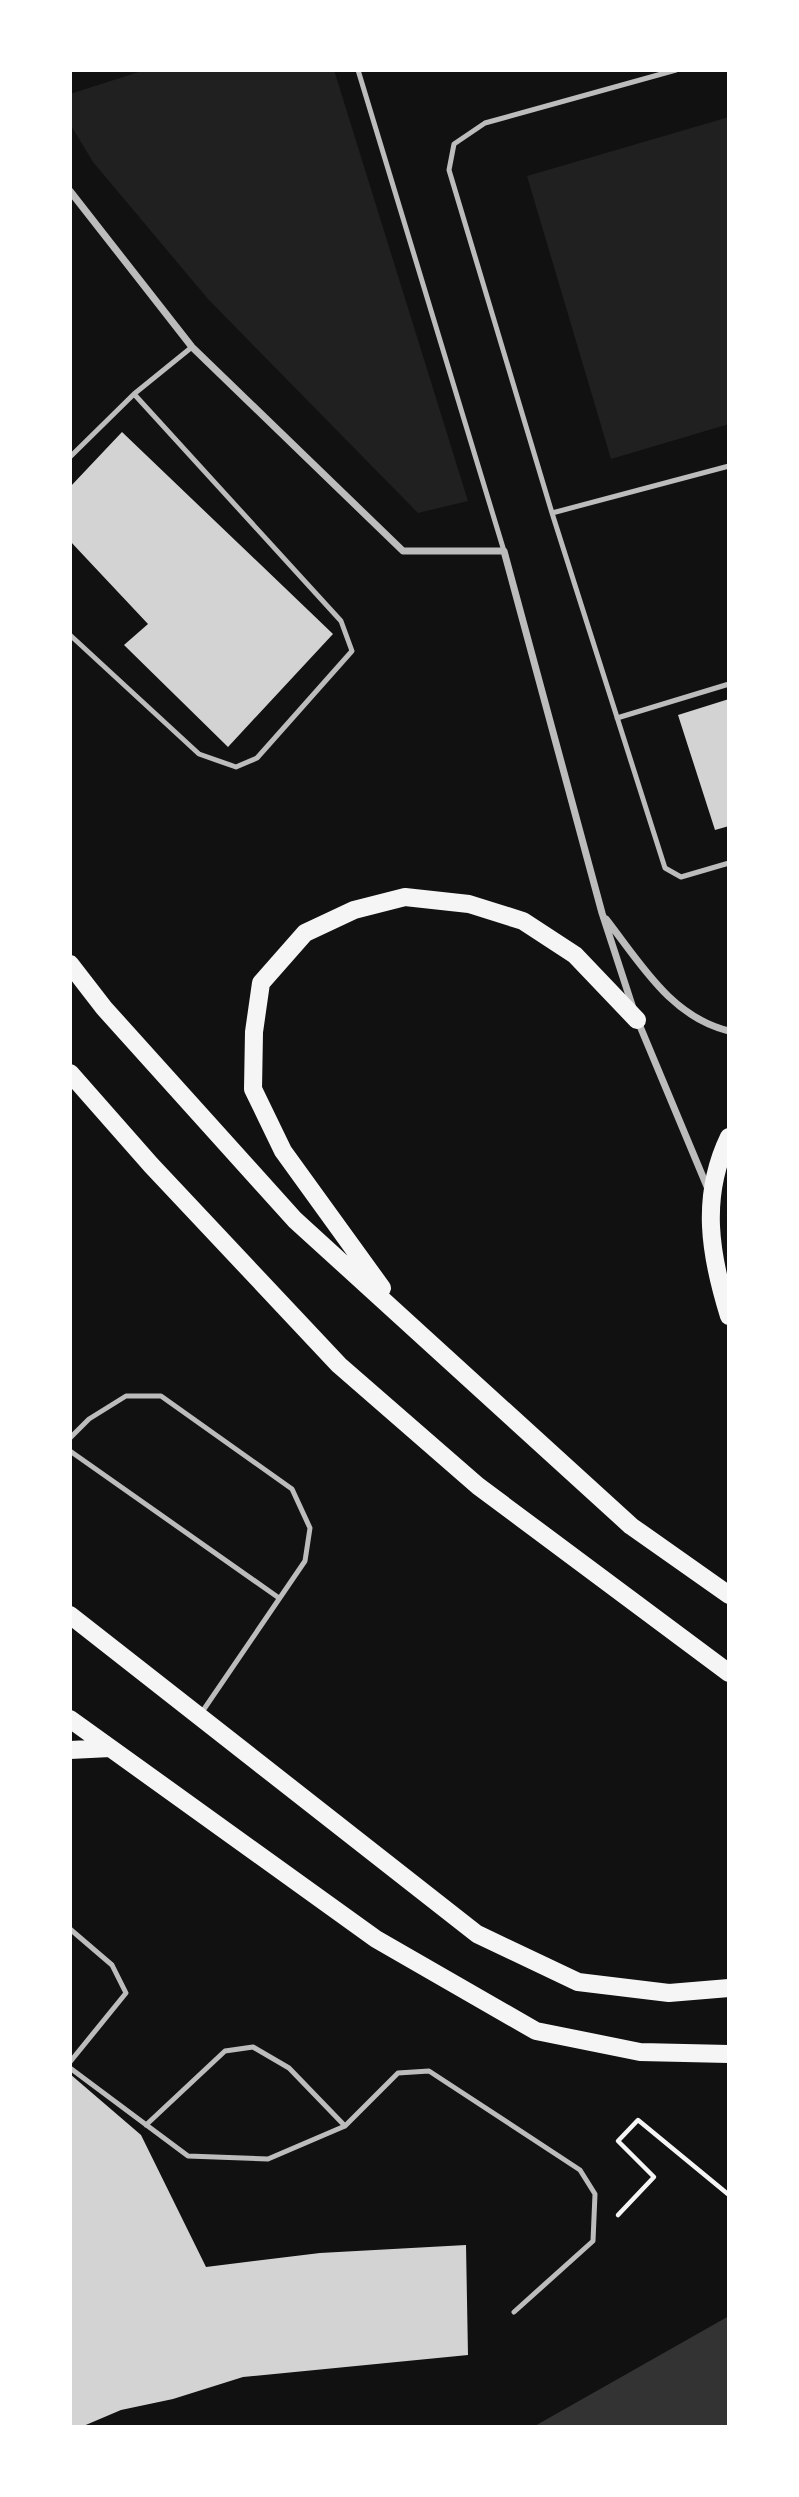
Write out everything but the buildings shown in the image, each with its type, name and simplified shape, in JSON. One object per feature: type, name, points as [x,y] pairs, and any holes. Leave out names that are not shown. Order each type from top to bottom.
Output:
[{"type":"main road","points":[[403,1318],[284,1151],[253,1089],[254,1032],[261,983],[305,933],[354,910],[405,897],[469,904],[523,921],[575,956],[638,1020]]},
{"type":"main road","points":[[70,964],[104,1008],[295,1220],[631,1526],[729,1595]]},
{"type":"main road","points":[[70,1073],[151,1165],[339,1365],[478,1486],[729,1673]]},
{"type":"main road","points":[[729,1137],[710,1194],[709,1233],[716,1273],[729,1316]]},
{"type":"main road","points":[[70,1615],[477,1934],[578,1982],[669,1993],[729,1988]]},
{"type":"main road","points":[[70,1719],[376,1939],[536,2031],[639,2052],[729,2054]]},
{"type":"main road","points":[[70,1750],[110,1748]]},
{"type":"street","points":[[70,191],[192,347],[403,551],[504,551],[602,913],[638,1020],[710,1194]]},
{"type":"street","points":[[602,913],[668,999],[711,1027],[729,1031]]},
{"type":"lane","points":[[358,70],[504,551]]},
{"type":"lane","points":[[676,70],[485,123],[454,144],[449,170],[552,513],[665,868],[681,877],[729,863]]},
{"type":"lane","points":[[70,457],[134,394],[192,347]]},
{"type":"lane","points":[[70,635],[199,754],[236,766],[257,758],[352,651],[341,621],[134,394]]},
{"type":"lane","points":[[552,513],[729,466]]},
{"type":"lane","points":[[618,718],[729,684]]},
{"type":"lane","points":[[70,1438],[89,1419],[126,1396],[162,1396],[292,1489],[310,1528],[305,1561],[199,1717]]},
{"type":"lane","points":[[70,1451],[279,1598]]},
{"type":"lane","points":[[70,1929],[112,1965],[126,1993],[70,2062]]},
{"type":"lane","points":[[146,2124],[225,2051],[253,2046],[289,2068],[345,2126]]},
{"type":"lane","points":[[70,2068],[188,2156],[268,2160],[345,2126],[398,2073],[429,2071],[580,2170],[596,2194],[593,2241],[514,2312]]},
{"type":"path","points":[[593,2241],[654,2177],[618,2141],[638,2120],[729,2196]]},
{"type":"shaded area","points":[[145,70],[334,70],[468,501],[418,513],[208,299],[93,162],[70,124],[70,94]]},
{"type":"shaded area","points":[[729,117],[729,424],[611,459],[527,176]]},
{"type":"shaded area","points":[[729,2316],[729,2427],[533,2427]]}]
